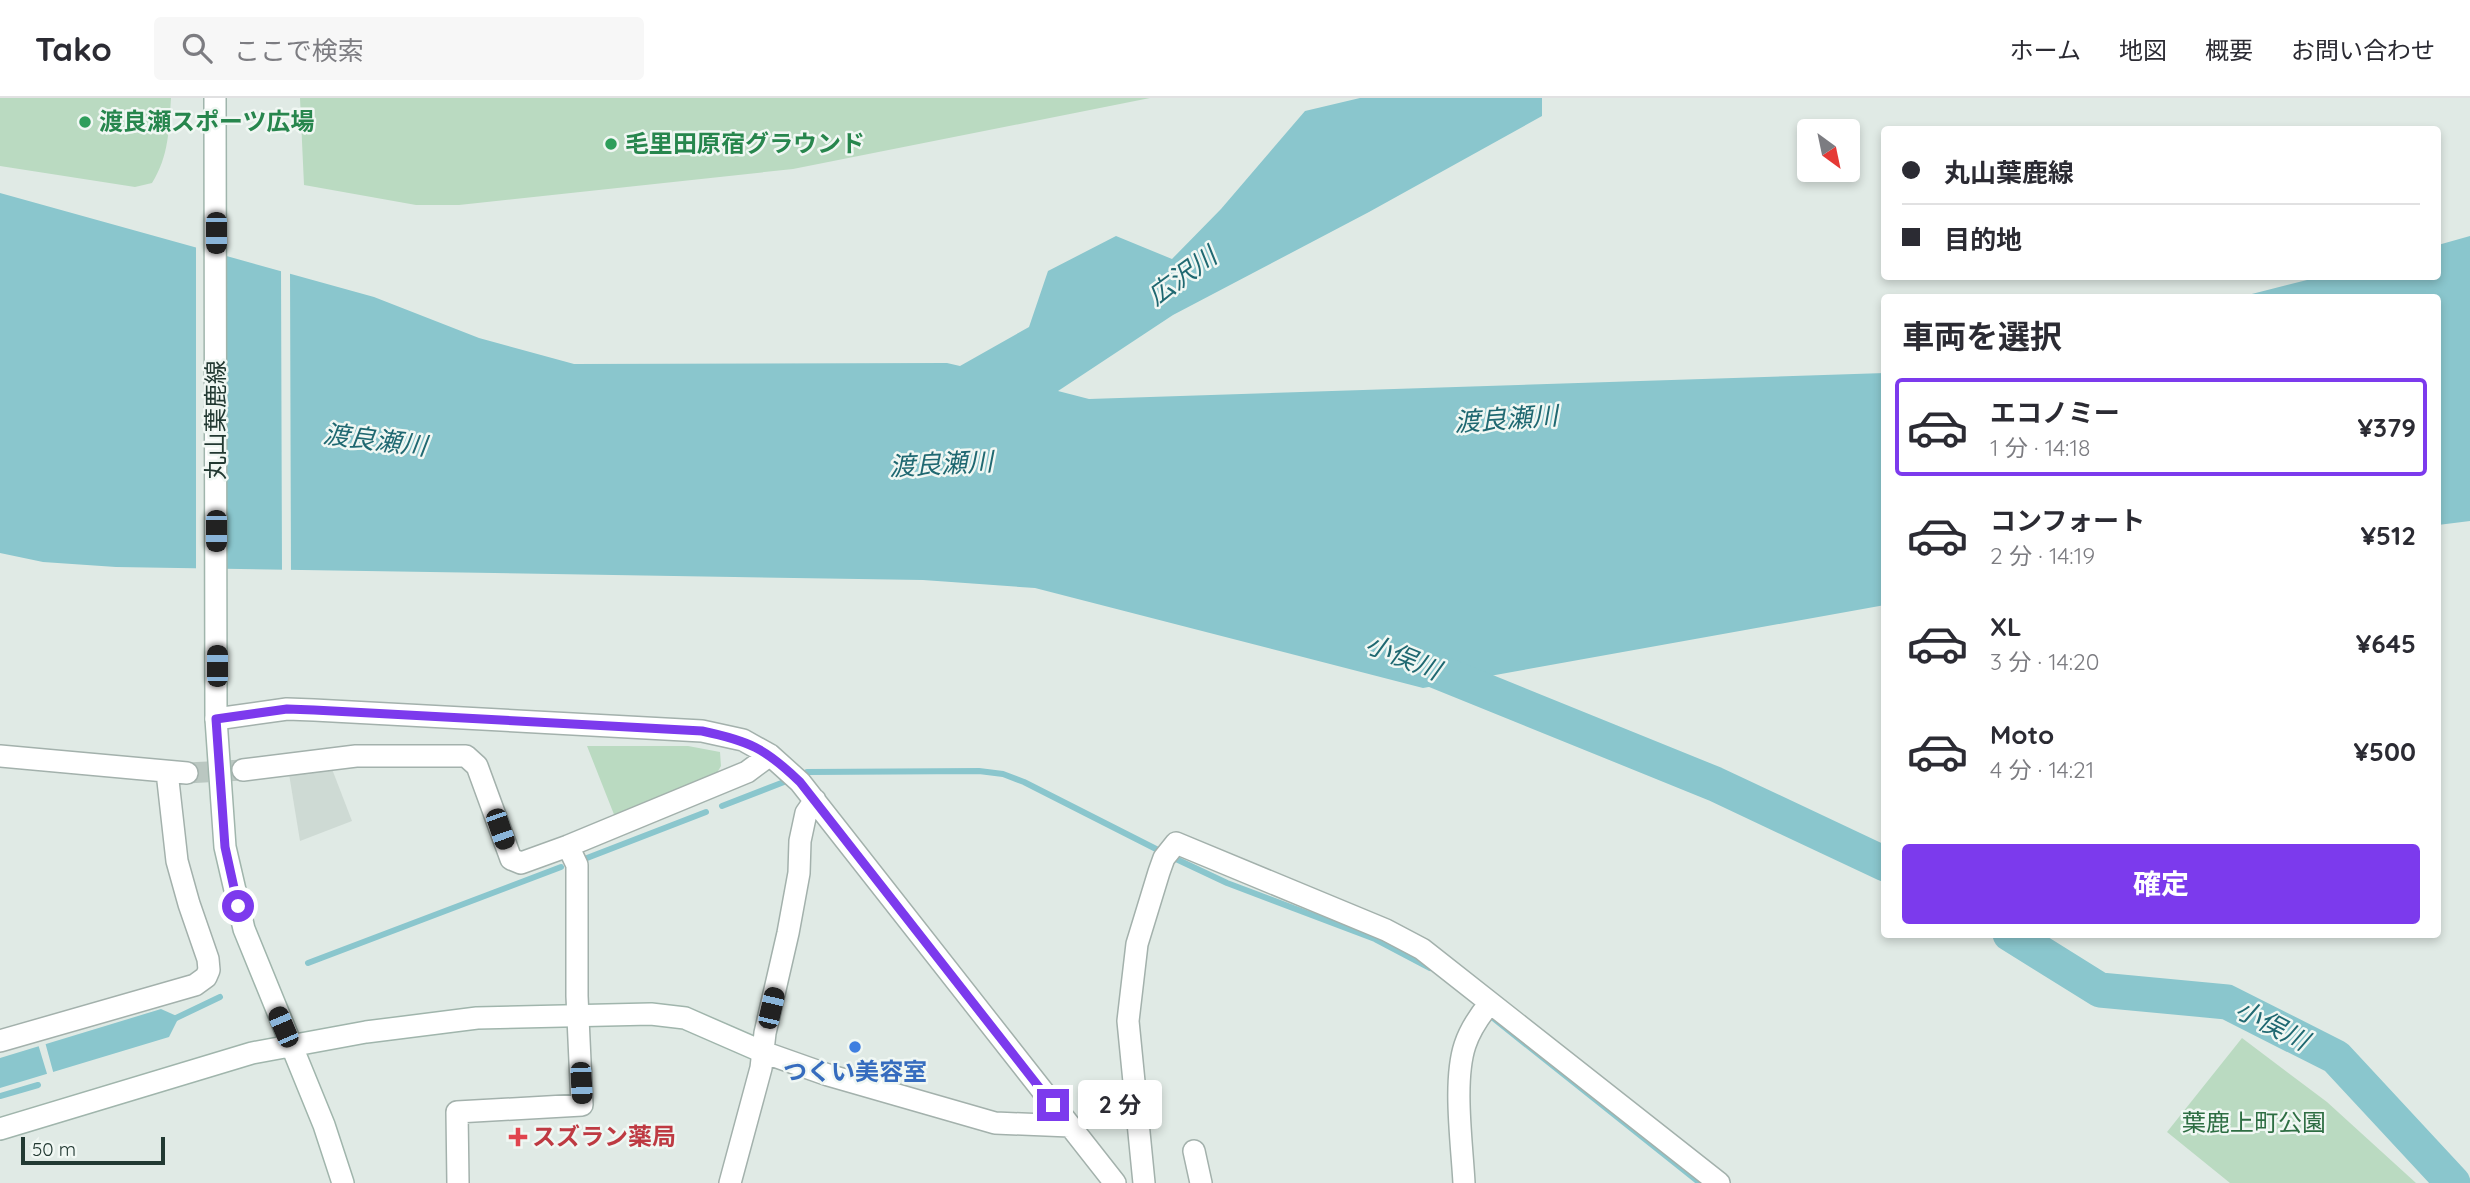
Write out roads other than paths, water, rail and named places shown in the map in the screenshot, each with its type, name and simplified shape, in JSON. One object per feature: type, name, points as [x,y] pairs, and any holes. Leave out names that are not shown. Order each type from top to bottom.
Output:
[{"type":"street","name":"丸山葉鹿線","points":[[215,98],[216,719],[225,847],[244,929],[324,1125],[342,1183]]},
{"type":"street","points":[[216,719],[287,709],[702,731],[743,740],[770,755],[800,782],[1115,1183]]},
{"type":"street","points":[[243,770],[356,755],[466,756],[477,766],[511,859],[521,863],[747,772],[770,755]]},
{"type":"street","points":[[0,756],[177,773],[177,861],[208,959],[209,970],[206,977],[195,985],[0,1041]]},
{"type":"street","points":[[730,1183],[761,1068],[765,1033],[793,909],[806,813],[815,800]]},
{"type":"street","points":[[1144,1183],[1128,1021],[1137,944],[1164,858],[1176,844],[1385,930],[1422,949],[1485,1009],[1719,1183]]},
{"type":"street","points":[[458,1183],[457,1112],[582,1105],[577,1016],[577,865],[568,846]]},
{"type":"street","points":[[1464,1183],[1459,1093],[1464,1046],[1485,1009]]},
{"type":"street","points":[[0,1129],[252,1053],[366,1032],[477,1018],[651,1014],[685,1018],[763,1052],[828,1075],[995,1123],[1070,1126]]},
{"type":"street","points":[[1194,1151],[1201,1183]]},
{"type":"water","points":[[1360,98],[1542,98],[1542,116],[1369,212],[1173,315],[1058,391],[1089,399],[1881,373],[1881,606],[1423,688],[1035,588],[923,580],[116,567],[43,562],[0,553],[0,193],[374,297],[479,338],[574,364],[947,363],[960,366],[1029,327],[1048,271],[1116,236],[1172,259],[1221,209],[1305,111]]},
{"type":"water","points":[[2470,236],[2470,521],[2441,525],[2441,294],[2252,294],[2307,280],[2441,280],[2441,244]]},
{"type":"water","points":[[161,1009],[179,1017],[169,1037],[0,1088],[0,1058]]},
{"type":"waterway","name":"小俣川","points":[[1419,664],[1715,784],[1881,862]]},
{"type":"waterway","points":[[807,772],[979,771],[1003,774],[1162,852]]},
{"type":"waterway","points":[[722,806],[784,782]]},
{"type":"waterway","points":[[587,858],[706,812]]},
{"type":"waterway","points":[[1176,859],[1227,883],[1375,939],[1430,968]]},
{"type":"waterway","points":[[308,963],[561,867]]},
{"type":"waterway","name":"小俣川","points":[[2016,938],[2100,990],[2227,1002],[2336,1057],[2453,1183]]},
{"type":"waterway","points":[[174,1019],[220,997]]},
{"type":"waterway","points":[[1488,1014],[1700,1183]]},
{"type":"waterway","points":[[0,1096],[38,1085]]},
{"type":"tunnel","points":[[187,773],[243,770]]},
{"type":"place","name":"渡良瀬スポーツ広場","points":[[85,122]]},
{"type":"place","name":"毛里田原宿グラウンド","points":[[611,144]]},
{"type":"place","name":"つくい美容室","points":[[855,1047]]},
{"type":"place","name":"スズラン薬局","points":[[518,1137]]},
{"type":"water label","name":"広沢川","points":[[1182,276]]},
{"type":"water label","name":"渡良瀬川","points":[[1506,419]]},
{"type":"water label","name":"渡良瀬川","points":[[375,440]]},
{"type":"water label","name":"渡良瀬川","points":[[941,464]]},
{"type":"park label","name":"葉鹿上町公園","points":[[2254,1123]]}]
